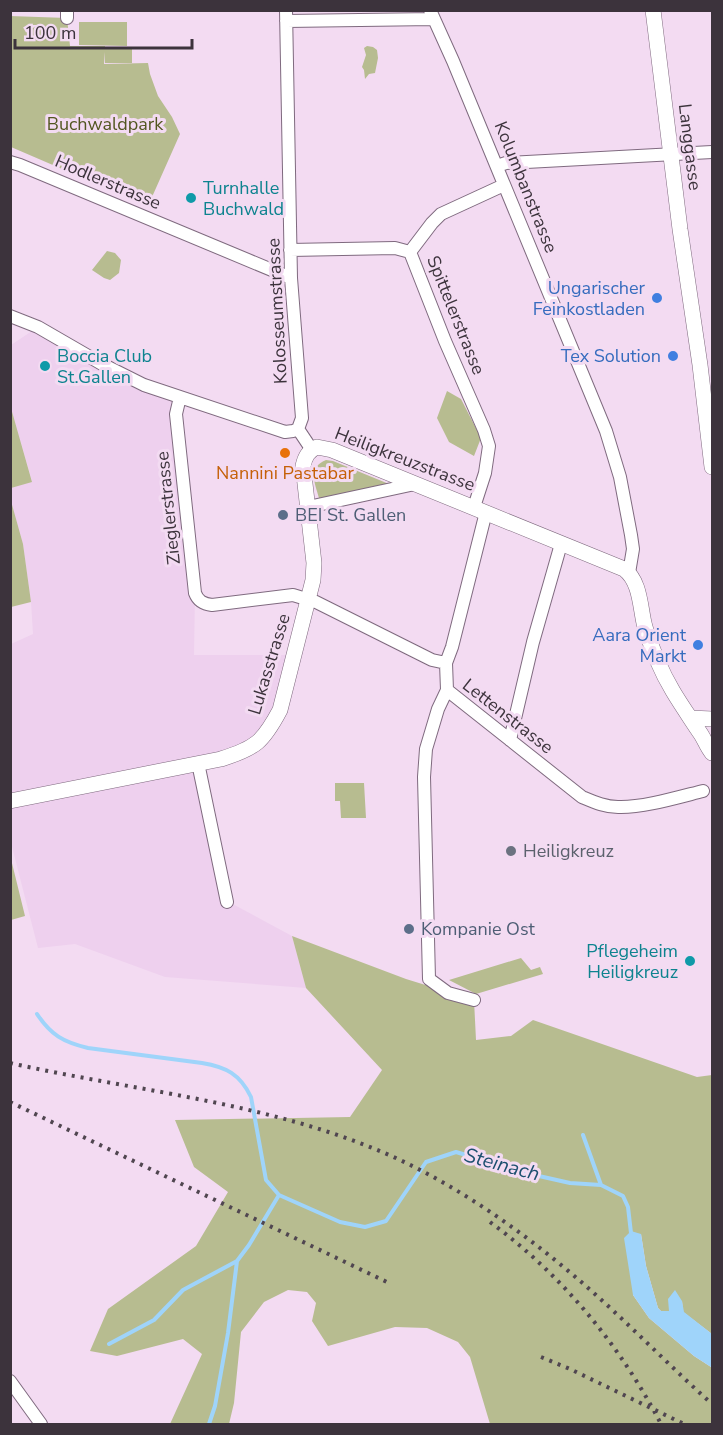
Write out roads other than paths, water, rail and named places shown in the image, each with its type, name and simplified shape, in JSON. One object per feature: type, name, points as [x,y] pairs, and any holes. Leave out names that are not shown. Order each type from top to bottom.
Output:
[{"type":"main road","name":"Langgasse","points":[[653,10],[712,467]]},
{"type":"main road","name":"Heiligkreuzstrasse","points":[[312,450],[317,447],[332,450],[616,565],[629,573]]},
{"type":"main road","name":"Lukasstrasse","points":[[10,801],[221,759],[255,745],[266,734],[280,710],[313,580],[314,563],[303,466],[312,450]]},
{"type":"main road","name":"Kolumbanstrasse","points":[[629,573],[637,589],[645,625],[659,663],[674,694],[690,718],[706,734],[707,747],[712,753]]},
{"type":"main road","points":[[690,718],[712,719]]},
{"type":"street","points":[[286,16],[432,15]]},
{"type":"street","name":"Kolumbanstrasse","points":[[432,15],[606,431],[620,477],[631,535],[633,549],[629,573]]},
{"type":"street","name":"Kolosseumstrasse","points":[[286,16],[291,278],[302,418],[298,429]]},
{"type":"street","points":[[497,166],[506,163],[712,152]]},
{"type":"street","name":"Hodlerstrasse","points":[[10,162],[291,278]]},
{"type":"street","points":[[410,252],[441,214],[504,185]]},
{"type":"street","name":"Spittelerstrasse","points":[[290,249],[395,248],[410,252],[445,341],[484,429],[489,446],[480,509],[452,647],[446,663]]},
{"type":"street","points":[[10,316],[38,327],[132,380],[285,432],[298,429]]},
{"type":"street","name":"Zieglerstrasse","points":[[180,397],[176,414],[195,593],[201,602],[212,604]]},
{"type":"street","name":"Heiligkreuzstrasse","points":[[298,429],[312,450]]},
{"type":"street","points":[[308,507],[415,484]]},
{"type":"street","points":[[510,740],[533,642],[561,544]]},
{"type":"street","name":"Lettenstrasse","points":[[212,604],[293,595],[309,600],[432,660],[446,663],[447,690],[582,797],[600,804],[610,807],[629,807],[703,791]]},
{"type":"street","points":[[447,690],[426,749],[424,777],[429,979],[448,993],[474,999]]},
{"type":"street","points":[[198,763],[227,902]]},
{"type":"street","points":[[10,1381],[41,1425]]},
{"type":"water","points":[[631,1231],[641,1234],[646,1266],[658,1308],[661,1311],[669,1311],[668,1299],[675,1290],[682,1301],[684,1312],[712,1334],[711,1367],[694,1356],[649,1318],[633,1295],[624,1238]]},
{"type":"waterway","name":"Steinach","points":[[37,1014],[53,1032],[79,1046],[202,1063],[225,1069],[237,1077],[251,1097],[266,1180],[279,1195],[340,1222],[365,1227],[386,1221],[426,1162],[456,1152],[530,1174],[570,1183],[601,1185],[623,1196],[628,1207],[631,1233]]},
{"type":"waterway","points":[[583,1135],[601,1185]]},
{"type":"waterway","points":[[209,1424],[215,1406],[228,1333],[237,1261],[279,1195]]},
{"type":"waterway","points":[[109,1344],[154,1320],[183,1290],[237,1261]]},
{"type":"railway","points":[[10,1063],[207,1101],[304,1124],[352,1140],[425,1172],[502,1220],[574,1275],[712,1404]]},
{"type":"railway","points":[[10,1102],[389,1283]]},
{"type":"railway","points":[[490,1222],[541,1265],[587,1313],[627,1367],[661,1424]]},
{"type":"railway","points":[[541,1357],[684,1424]]},
{"type":"place","name":"Turnhalle Buchwald","points":[[191,198]]},
{"type":"place","name":"Ungarischer Feinkostladen","points":[[657,298]]},
{"type":"place","name":"Tex Solution","points":[[673,356]]},
{"type":"place","name":"Boccia Club St.Gallen","points":[[45,366]]},
{"type":"place","name":"Nannini Pastabar","points":[[285,453]]},
{"type":"place","name":"BEI St. Gallen","points":[[283,515]]},
{"type":"place","name":"Aara Orient Markt","points":[[698,645]]},
{"type":"place","name":"Heiligkreuz","points":[[511,851]]},
{"type":"place","name":"Kompanie Ost","points":[[409,929]]},
{"type":"place","name":"Pflegeheim Heiligkreuz","points":[[690,961]]},
{"type":"park label","name":"Buchwaldpark","points":[[105,124]]}]
